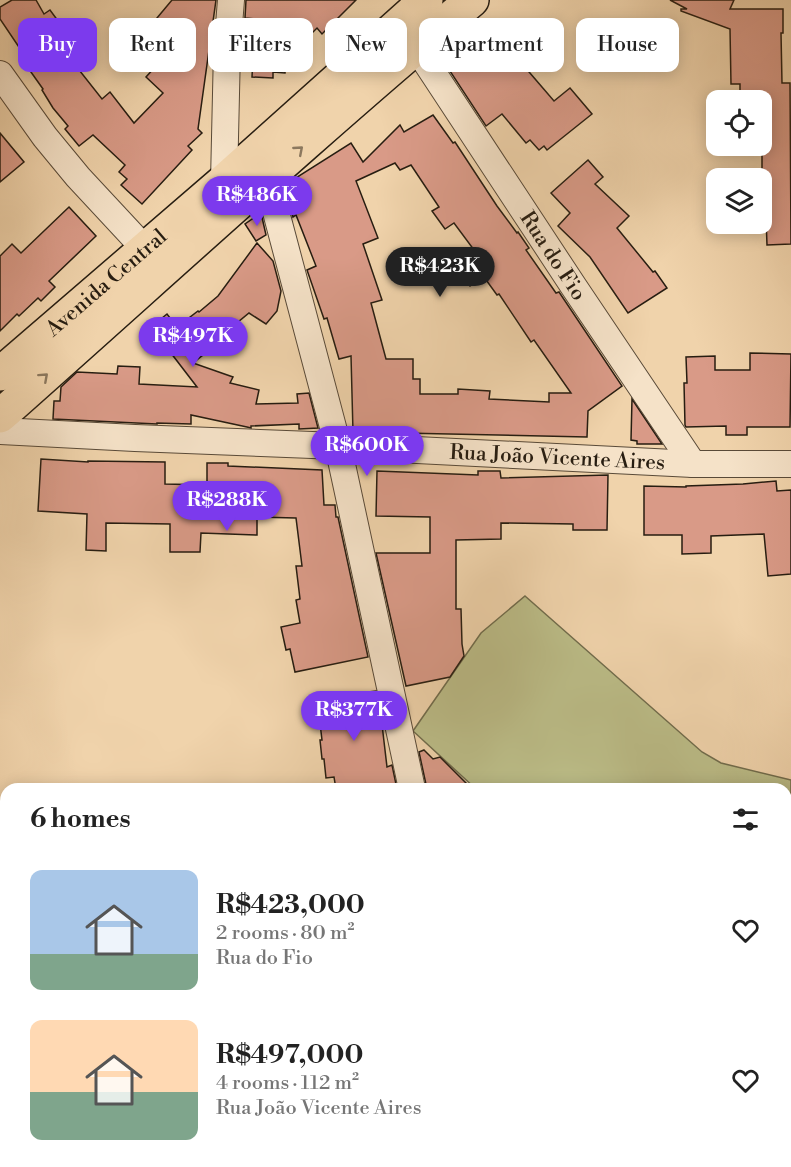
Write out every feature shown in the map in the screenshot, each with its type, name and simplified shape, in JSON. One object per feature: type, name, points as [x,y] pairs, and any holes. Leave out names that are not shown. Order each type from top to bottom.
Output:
[{"type":"main road","name":"Avenida Central","points":[[0,374],[224,181],[408,35],[426,0]]},
{"type":"main road","points":[[0,416],[267,178],[408,35],[472,0]]},
{"type":"street","points":[[224,181],[227,50],[231,0]]},
{"type":"street","name":"Rua do Fio","points":[[408,35],[693,464]]},
{"type":"street","points":[[0,74],[45,137],[78,177],[145,249]]},
{"type":"street","points":[[267,178],[338,446],[411,783]]},
{"type":"street","name":"Rua João Vicente Aires","points":[[0,431],[693,464],[791,464]]},
{"type":"green space","points":[[525,596],[702,752],[721,763],[791,780],[791,783],[469,783],[413,731],[481,633]]},
{"type":"building","points":[[12,0],[36,0],[44,14],[50,10],[56,18],[18,18],[18,46],[0,19],[0,7]]},
{"type":"building","points":[[172,0],[216,0],[213,18],[208,18],[208,57],[198,129],[202,133],[188,146],[192,150],[142,204],[121,185],[127,179],[119,172],[125,165],[93,135],[79,146],[65,129],[68,126],[53,108],[31,72],[81,72],[102,99],[110,92],[134,123],[163,93],[146,77],[151,72],[196,72],[196,18],[157,18]]},
{"type":"building","points":[[246,0],[356,0],[338,18],[325,18],[325,31],[322,34],[317,28],[313,32],[313,18],[245,18]]},
{"type":"building","points":[[670,0],[734,0],[730,9],[783,9],[782,83],[790,83],[791,244],[767,245],[767,234],[772,234],[772,168],[762,168],[762,156],[772,156],[772,90],[740,90],[740,84],[731,84],[730,29],[681,11],[681,9],[687,9]]},
{"type":"building","points":[[252,72],[273,72],[273,78],[252,77]]},
{"type":"building","points":[[451,72],[529,72],[554,101],[570,88],[592,114],[547,150],[544,146],[539,150],[530,140],[526,143],[502,114],[486,126]]},
{"type":"building","points":[[433,115],[453,143],[455,142],[497,206],[518,232],[529,248],[526,250],[556,293],[559,292],[622,386],[588,411],[587,437],[353,432],[351,356],[339,359],[327,318],[324,319],[307,270],[316,266],[296,215],[293,217],[285,187],[351,143],[363,162],[400,125],[404,132]],"holes":[[[395,163],[400,170],[411,165],[439,207],[432,211],[445,229],[454,223],[480,258],[460,271],[470,286],[484,277],[497,295],[499,294],[531,342],[534,340],[571,393],[549,393],[549,402],[489,399],[490,391],[458,389],[458,394],[420,394],[420,379],[413,379],[413,359],[386,359],[371,303],[382,300],[363,244],[378,238],[356,181]]]},
{"type":"building","points":[[0,133],[24,162],[0,182]]},
{"type":"building","points":[[588,160],[603,177],[595,184],[629,216],[617,228],[667,288],[628,313],[590,257],[558,226],[570,213],[551,193]]},
{"type":"building","points":[[69,207],[96,236],[49,281],[55,287],[41,301],[38,298],[0,331],[0,256],[12,244],[21,253]]},
{"type":"building","points":[[261,213],[266,235],[256,241],[245,224]]},
{"type":"building","points":[[257,243],[273,261],[281,291],[277,311],[266,324],[249,313],[220,337],[222,340],[193,363],[233,377],[230,383],[259,390],[256,404],[298,403],[297,394],[309,393],[318,428],[299,429],[299,424],[251,426],[251,428],[191,415],[191,424],[53,419],[54,401],[60,401],[61,387],[77,372],[117,374],[118,366],[140,367],[139,384],[197,387],[151,327],[167,314],[177,327],[199,312],[218,296]]},
{"type":"building","points":[[750,353],[791,354],[790,427],[747,427],[747,435],[726,435],[726,426],[686,427],[684,383],[687,383],[686,357],[715,356],[715,370],[750,370]]},
{"type":"building","points":[[632,399],[662,444],[637,444],[637,441],[631,440]]},
{"type":"building","points":[[41,459],[88,462],[165,462],[165,484],[207,485],[207,463],[322,470],[324,505],[335,505],[368,657],[295,672],[290,649],[286,650],[281,627],[300,623],[296,600],[300,599],[296,566],[302,566],[296,518],[257,517],[257,535],[201,533],[200,552],[170,552],[170,524],[106,523],[106,551],[86,550],[87,514],[38,511]]},
{"type":"building","points":[[377,471],[478,475],[478,471],[500,471],[501,478],[608,475],[607,530],[573,530],[573,524],[501,523],[501,539],[456,540],[456,609],[461,609],[464,656],[450,677],[406,686],[376,553],[430,553],[430,517],[376,516]]},
{"type":"building","points":[[776,481],[777,491],[791,490],[791,574],[768,576],[764,534],[711,536],[711,553],[682,554],[682,535],[644,535],[644,486],[686,487]]},
{"type":"building","points":[[376,691],[387,767],[392,765],[396,783],[335,783],[334,777],[326,778],[324,759],[322,759],[317,698]]},
{"type":"building","points":[[424,750],[433,759],[440,757],[466,783],[426,783],[419,752]]}]
